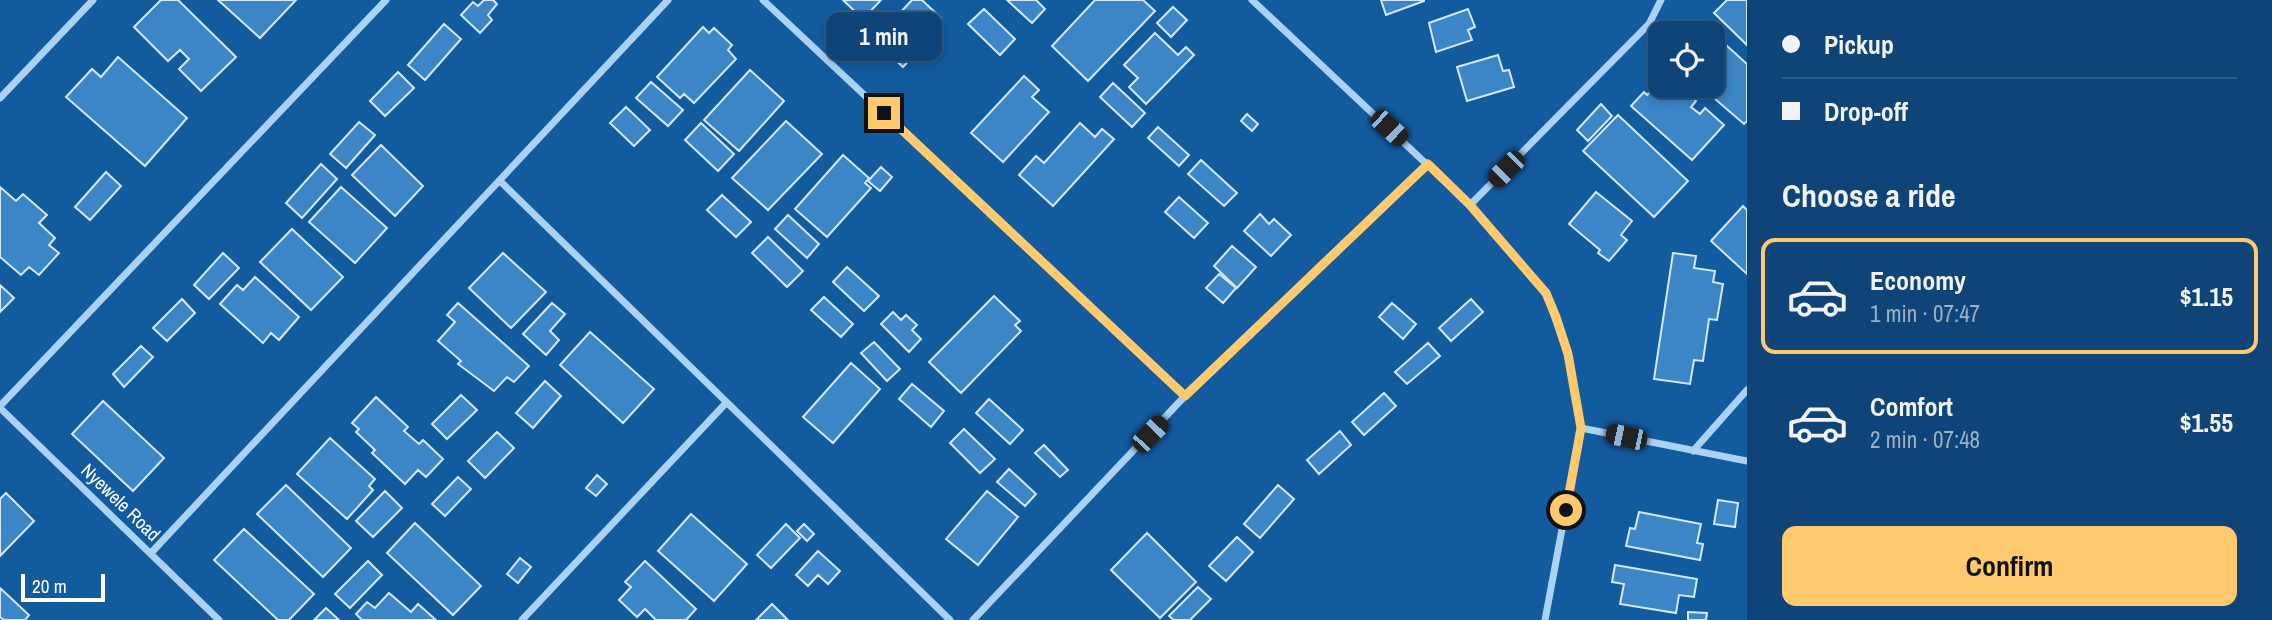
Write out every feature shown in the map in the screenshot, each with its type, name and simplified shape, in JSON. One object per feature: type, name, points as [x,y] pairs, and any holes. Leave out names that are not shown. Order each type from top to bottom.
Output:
[{"type":"street","points":[[0,98],[93,0]]},
{"type":"street","points":[[0,407],[386,0]]},
{"type":"street","points":[[151,553],[668,0]]},
{"type":"street","points":[[763,0],[1185,396]]},
{"type":"street","points":[[1252,0],[1470,205],[1546,293],[1568,354],[1581,428],[1545,620]]},
{"type":"street","points":[[1470,205],[1649,24],[1661,0]]},
{"type":"street","points":[[972,620],[1185,396],[1428,164]]},
{"type":"street","points":[[500,181],[950,620]]},
{"type":"street","points":[[1693,451],[1747,390]]},
{"type":"street","points":[[522,620],[726,402]]},
{"type":"street","name":"Nyewele Road","points":[[0,407],[219,620]]},
{"type":"street","points":[[1581,428],[1747,461]]},
{"type":"building","points":[[161,0],[178,0],[236,57],[201,91],[179,69],[189,59],[180,50],[168,61],[134,27]]},
{"type":"building","points":[[218,0],[296,0],[260,38]]},
{"type":"building","points":[[484,0],[493,0],[497,4],[488,15],[492,20],[480,33],[461,15],[473,2],[478,6]]},
{"type":"building","points":[[843,0],[881,0],[863,19]]},
{"type":"building","points":[[912,0],[922,0],[941,18],[923,38],[927,41],[903,67],[890,55],[897,49],[880,34]]},
{"type":"building","points":[[1007,0],[1036,0],[1045,9],[1032,23]]},
{"type":"building","points":[[1095,0],[1143,0],[1155,11],[1088,81],[1052,46]]},
{"type":"building","points":[[1381,0],[1424,0],[1424,1],[1386,15]]},
{"type":"building","points":[[1727,0],[1747,0],[1747,45],[1725,21],[1714,13]]},
{"type":"building","points":[[1173,7],[1187,20],[1171,37],[1157,23]]},
{"type":"building","points":[[984,9],[1015,39],[1000,55],[968,24]]},
{"type":"building","points":[[1468,9],[1475,27],[1468,30],[1472,40],[1436,52],[1429,23]]},
{"type":"building","points":[[444,24],[461,39],[425,80],[408,65]]},
{"type":"building","points":[[703,27],[709,33],[714,28],[732,45],[728,50],[736,59],[694,103],[684,94],[680,98],[657,77]]},
{"type":"building","points":[[1155,33],[1178,55],[1186,47],[1194,55],[1146,104],[1129,87],[1138,78],[1124,65]]},
{"type":"building","points":[[1725,44],[1747,64],[1747,121],[1744,124],[1714,98],[1725,98]]},
{"type":"building","points":[[1498,55],[1503,71],[1509,70],[1514,87],[1467,101],[1457,67]]},
{"type":"building","points":[[118,57],[187,118],[145,166],[66,97],[92,69],[101,77]]},
{"type":"building","points":[[750,70],[784,101],[739,151],[704,120]]},
{"type":"building","points":[[398,72],[414,88],[385,116],[370,101]]},
{"type":"building","points":[[1024,76],[1039,90],[1032,97],[1049,112],[1003,162],[971,133]]},
{"type":"building","points":[[651,82],[683,110],[668,126],[636,98]]},
{"type":"building","points":[[1113,83],[1145,113],[1132,127],[1100,97]]},
{"type":"building","points":[[1644,92],[1648,98],[1693,98],[1696,101],[1691,107],[1700,114],[1705,108],[1724,125],[1692,160],[1631,106]]},
{"type":"building","points":[[1601,104],[1612,116],[1588,141],[1577,130]]},
{"type":"building","points":[[626,107],[650,130],[634,146],[610,123]]},
{"type":"building","points":[[1247,114],[1258,124],[1252,131],[1241,121]]},
{"type":"building","points":[[1618,115],[1688,181],[1654,217],[1583,151]]},
{"type":"building","points":[[786,121],[822,154],[768,210],[732,178]]},
{"type":"building","points":[[359,122],[375,135],[346,168],[330,154]]},
{"type":"building","points":[[701,123],[734,154],[718,171],[685,140]]},
{"type":"building","points":[[1080,123],[1095,137],[1102,129],[1114,139],[1053,206],[1019,175],[1036,156],[1044,163]]},
{"type":"building","points":[[1158,127],[1189,155],[1179,166],[1148,138]]},
{"type":"building","points":[[381,145],[423,186],[395,216],[352,175]]},
{"type":"building","points":[[843,155],[869,178],[865,183],[871,188],[827,237],[795,209]]},
{"type":"building","points":[[1201,160],[1237,193],[1224,206],[1188,174]]},
{"type":"building","points":[[321,164],[337,179],[302,218],[286,203]]},
{"type":"building","points":[[881,167],[892,177],[880,191],[868,181]]},
{"type":"building","points":[[106,172],[121,186],[90,220],[75,207]]},
{"type":"building","points":[[0,187],[16,201],[23,194],[47,215],[39,223],[55,238],[49,245],[59,253],[39,275],[29,267],[21,275],[0,257]]},
{"type":"building","points":[[341,187],[387,228],[355,263],[309,222]]},
{"type":"building","points":[[1596,192],[1632,221],[1621,235],[1627,240],[1609,261],[1569,224]]},
{"type":"building","points":[[722,195],[751,222],[736,237],[707,210]]},
{"type":"building","points":[[1179,197],[1208,223],[1194,238],[1165,212]]},
{"type":"building","points":[[1743,206],[1747,210],[1747,274],[1711,241]]},
{"type":"building","points":[[1260,214],[1269,224],[1274,219],[1291,235],[1271,256],[1244,231]]},
{"type":"building","points":[[788,215],[819,244],[807,258],[775,229]]},
{"type":"building","points":[[292,229],[343,277],[311,310],[260,262]]},
{"type":"building","points":[[768,237],[803,271],[787,287],[752,253]]},
{"type":"building","points":[[1232,246],[1256,267],[1237,288],[1214,266]]},
{"type":"building","points":[[223,253],[239,268],[209,299],[194,285]]},
{"type":"building","points":[[503,253],[546,292],[511,328],[469,288]]},
{"type":"building","points":[[1673,253],[1696,256],[1694,268],[1715,271],[1713,282],[1723,284],[1717,320],[1709,319],[1703,361],[1694,360],[1690,384],[1654,379]]},
{"type":"building","points":[[847,267],[879,296],[864,311],[833,282]]},
{"type":"building","points":[[1219,274],[1236,288],[1223,303],[1206,288]]},
{"type":"building","points":[[255,277],[299,317],[279,340],[271,333],[263,343],[220,304],[237,285],[243,290]]},
{"type":"building","points":[[0,285],[14,298],[0,312]]},
{"type":"building","points":[[994,296],[1020,321],[1015,325],[1021,331],[961,393],[929,362]]},
{"type":"building","points":[[824,297],[853,324],[841,337],[811,310]]},
{"type":"building","points":[[182,299],[195,313],[167,341],[153,328]]},
{"type":"building","points":[[1471,299],[1483,312],[1451,341],[1439,328]]},
{"type":"building","points":[[458,303],[529,366],[514,382],[507,377],[494,391],[458,364],[461,361],[438,341],[455,322],[447,315]]},
{"type":"building","points":[[552,303],[565,314],[550,331],[559,340],[546,355],[523,334]]},
{"type":"building","points":[[1392,303],[1416,324],[1403,339],[1379,317]]},
{"type":"building","points":[[893,312],[901,320],[906,315],[917,325],[912,330],[921,339],[909,352],[881,324]]},
{"type":"building","points":[[590,332],[654,389],[623,423],[560,365]]},
{"type":"building","points":[[874,342],[900,369],[887,381],[861,353]]},
{"type":"building","points":[[1428,343],[1440,356],[1407,384],[1395,372]]},
{"type":"building","points":[[141,346],[153,357],[124,387],[113,374]]},
{"type":"building","points":[[851,363],[880,389],[833,443],[803,417]]},
{"type":"building","points":[[545,381],[561,396],[533,428],[516,413]]},
{"type":"building","points":[[912,384],[944,411],[931,427],[899,399]]},
{"type":"building","points":[[1384,393],[1396,406],[1364,435],[1352,422]]},
{"type":"building","points":[[461,395],[477,410],[447,439],[432,424]]},
{"type":"building","points":[[376,397],[408,427],[404,431],[419,444],[423,440],[443,459],[426,477],[418,470],[405,484],[372,453],[375,450],[356,432],[359,429],[352,423]]},
{"type":"building","points":[[989,399],[1023,430],[1010,444],[976,413]]},
{"type":"building","points":[[103,401],[164,458],[133,491],[72,434]]},
{"type":"building","points":[[964,429],[995,459],[980,473],[950,443]]},
{"type":"building","points":[[1340,431],[1351,445],[1319,474],[1307,460]]},
{"type":"building","points":[[497,432],[514,448],[485,478],[468,461]]},
{"type":"building","points":[[330,438],[375,479],[369,486],[373,490],[347,519],[297,474]]},
{"type":"building","points":[[1044,445],[1068,470],[1060,477],[1035,453]]},
{"type":"building","points":[[1009,469],[1036,494],[1025,506],[997,482]]},
{"type":"building","points":[[597,475],[607,484],[596,496],[586,488]]},
{"type":"building","points":[[458,477],[471,489],[445,516],[432,504]]},
{"type":"building","points":[[286,485],[351,548],[323,577],[257,514]]},
{"type":"building","points":[[1278,485],[1294,499],[1260,538],[1244,524]]},
{"type":"building","points":[[385,491],[402,508],[373,537],[356,521]]},
{"type":"building","points":[[987,491],[1018,517],[978,565],[946,539]]},
{"type":"building","points":[[6,493],[34,521],[0,556],[0,499]]},
{"type":"building","points":[[1718,500],[1738,503],[1735,527],[1714,524]]},
{"type":"building","points":[[1639,512],[1701,524],[1697,543],[1703,544],[1700,560],[1626,546],[1630,528],[1635,529]]},
{"type":"building","points":[[691,514],[747,564],[714,601],[658,551]]},
{"type":"building","points":[[415,523],[481,586],[453,615],[387,553]]},
{"type":"building","points":[[786,524],[800,538],[771,568],[757,555]]},
{"type":"building","points":[[804,524],[814,534],[807,541],[797,531]]},
{"type":"building","points":[[244,529],[314,594],[289,620],[278,620],[214,560]]},
{"type":"building","points":[[1147,533],[1196,582],[1160,618],[1111,570]]},
{"type":"building","points":[[1237,537],[1253,552],[1226,581],[1209,566]]},
{"type":"building","points":[[818,551],[840,571],[828,584],[818,575],[808,586],[796,575]]},
{"type":"building","points":[[520,558],[531,567],[518,583],[507,574]]},
{"type":"building","points":[[368,561],[382,575],[350,608],[335,594]]},
{"type":"building","points":[[645,561],[696,609],[686,620],[656,620],[645,609],[637,617],[619,600],[631,587],[625,582]]},
{"type":"building","points":[[1615,565],[1697,579],[1694,597],[1679,595],[1676,613],[1620,604],[1624,584],[1612,582]]},
{"type":"building","points":[[1198,587],[1211,599],[1190,620],[1174,620],[1169,616]]},
{"type":"building","points":[[0,588],[29,615],[25,620],[4,620],[0,617]]},
{"type":"building","points":[[389,593],[411,612],[418,604],[436,620],[362,620],[356,614],[367,602],[375,608]]},
{"type":"building","points":[[772,604],[788,620],[756,620]]},
{"type":"building","points":[[326,608],[339,620],[314,620]]},
{"type":"building","points":[[1688,612],[1707,613],[1706,620],[1688,620]]},
{"type":"route","points":[[884,113],[1185,396],[1428,164],[1470,205],[1546,293],[1556,317],[1568,354],[1581,428],[1566,510]]}]
